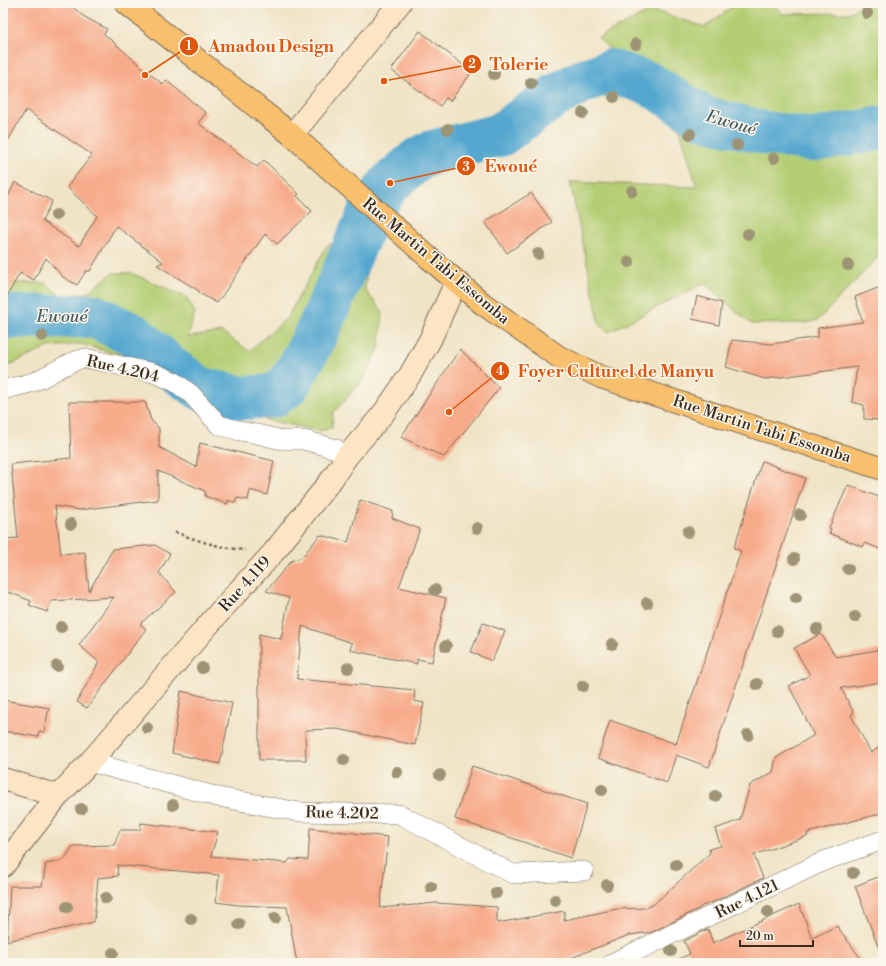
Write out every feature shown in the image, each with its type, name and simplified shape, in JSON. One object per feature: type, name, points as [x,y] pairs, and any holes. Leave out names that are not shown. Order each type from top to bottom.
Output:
[{"type":"main road","name":"Rue Martin Tabi Essomba","points":[[126,3],[292,135],[456,282],[521,332],[559,358],[601,377],[883,469]]},
{"type":"street","points":[[292,135],[400,3]]},
{"type":"street","name":"Rue 4.119","points":[[3,866],[58,796],[90,762],[223,608],[273,553],[332,479],[347,456],[383,414],[410,375],[430,340],[456,282]]},
{"type":"street","name":"Rue 4.204","points":[[3,390],[33,382],[75,360],[85,358],[154,373],[175,382],[191,394],[219,425],[282,440],[304,440],[336,449],[347,456]]},
{"type":"street","name":"Rue 4.202","points":[[90,762],[218,797],[299,812],[399,814],[512,874],[584,871]]},
{"type":"street","points":[[3,779],[58,796]]},
{"type":"street","name":"Rue 4.121","points":[[612,963],[824,862],[883,840]]},
{"type":"path","points":[[175,532],[197,540],[231,549],[273,553]]},
{"type":"green space","points":[[737,3],[773,3],[782,14],[850,13],[863,3],[883,3],[883,252],[818,320],[807,323],[751,324],[704,283],[609,332],[600,326],[570,182],[697,187],[675,113],[598,38],[652,10],[705,27]]},
{"type":"green space","points":[[354,229],[369,246],[365,290],[383,312],[379,348],[363,380],[333,413],[332,428],[321,431],[238,414],[153,365],[82,344],[49,347],[3,368],[3,283],[46,283],[61,296],[87,293],[113,273],[131,273],[186,297],[195,312],[188,337],[222,332],[249,351],[287,318],[326,247]]},
{"type":"building","points":[[3,3],[68,3],[83,16],[107,29],[104,34],[162,84],[166,80],[206,113],[198,123],[257,167],[264,160],[299,194],[297,196],[312,211],[277,244],[265,234],[217,303],[157,265],[163,262],[116,226],[90,271],[86,271],[77,285],[63,277],[46,258],[34,280],[20,273],[3,303],[3,207],[15,182],[52,201],[42,221],[79,246],[97,216],[67,187],[92,155],[26,110],[3,149]]},
{"type":"building","points":[[420,31],[472,72],[450,101],[446,98],[440,106],[391,70]]},
{"type":"building","points":[[531,193],[552,222],[507,253],[485,222]]},
{"type":"building","points":[[883,286],[883,420],[864,419],[864,405],[852,402],[857,367],[765,379],[726,367],[732,340],[771,344],[818,337],[818,328],[863,322],[855,297]]},
{"type":"building","points":[[697,296],[722,303],[719,325],[692,319]]},
{"type":"building","points":[[460,349],[499,388],[444,457],[401,437]]},
{"type":"building","points":[[69,402],[145,402],[151,420],[159,428],[159,447],[196,467],[200,443],[274,461],[267,495],[250,490],[248,500],[237,498],[235,503],[228,500],[227,504],[205,496],[205,491],[158,471],[158,500],[79,510],[55,506],[61,554],[85,552],[89,591],[113,549],[155,545],[170,554],[159,573],[176,592],[140,624],[146,629],[87,708],[77,702],[99,662],[79,645],[114,597],[51,601],[47,612],[29,605],[31,601],[11,593],[3,592],[3,539],[18,538],[11,464],[71,458]]},
{"type":"building","points":[[762,461],[805,478],[709,767],[676,755],[667,783],[598,758],[610,720],[676,744],[741,551],[734,548]]},
{"type":"building","points":[[848,485],[879,497],[878,500],[883,502],[883,550],[865,543],[863,547],[829,533],[831,529],[829,528]]},
{"type":"building","points":[[360,500],[393,511],[392,518],[420,529],[399,587],[446,598],[432,662],[417,659],[417,664],[350,650],[352,643],[302,626],[297,679],[415,690],[414,701],[424,703],[415,745],[337,729],[305,730],[306,760],[259,760],[259,634],[281,639],[289,598],[266,591],[291,561],[302,557],[320,535],[348,542]]},
{"type":"building","points":[[483,623],[505,631],[492,661],[471,652]]},
{"type":"building","points":[[821,634],[836,657],[883,649],[883,682],[841,688],[854,713],[851,715],[871,753],[883,744],[883,813],[807,833],[808,836],[754,855],[763,878],[700,907],[652,932],[629,935],[558,963],[297,963],[287,907],[238,905],[216,902],[219,875],[117,865],[118,876],[98,878],[94,922],[7,941],[10,886],[42,886],[46,864],[64,860],[73,846],[114,845],[120,830],[140,830],[141,823],[218,832],[211,856],[287,863],[290,859],[308,860],[310,828],[388,837],[380,908],[437,903],[497,907],[497,923],[564,911],[564,920],[617,909],[646,908],[654,904],[710,853],[709,849],[721,846],[715,829],[740,820],[750,785],[773,772],[776,758],[814,735],[789,686],[810,675],[794,648]]},
{"type":"building","points":[[181,691],[232,703],[220,764],[172,753]]},
{"type":"building","points":[[3,700],[49,708],[44,732],[39,731],[38,737],[3,731]]},
{"type":"building","points":[[472,766],[587,804],[571,858],[455,819]]},
{"type":"building","points":[[883,875],[883,954],[881,954],[855,886]]},
{"type":"building","points":[[799,904],[812,938],[837,926],[864,963],[670,963],[690,954],[684,941],[708,929],[713,943]]},
{"type":"waterway","name":"Ewoué","points":[[3,317],[94,316],[135,336],[171,368],[201,389],[242,398],[273,396],[287,386],[300,365],[319,328],[370,211],[390,183],[417,160],[432,152],[500,135],[555,96],[583,81],[611,71],[650,84],[704,118],[765,133],[813,140],[883,128]]},
{"type":"place","name":"Amadou Design","points":[[145,75]]},
{"type":"place","name":"Tolerie","points":[[384,81]]},
{"type":"place","name":"Ewoué","points":[[390,183]]},
{"type":"place","name":"Foyer Culturel de Manyu","points":[[449,412]]}]
